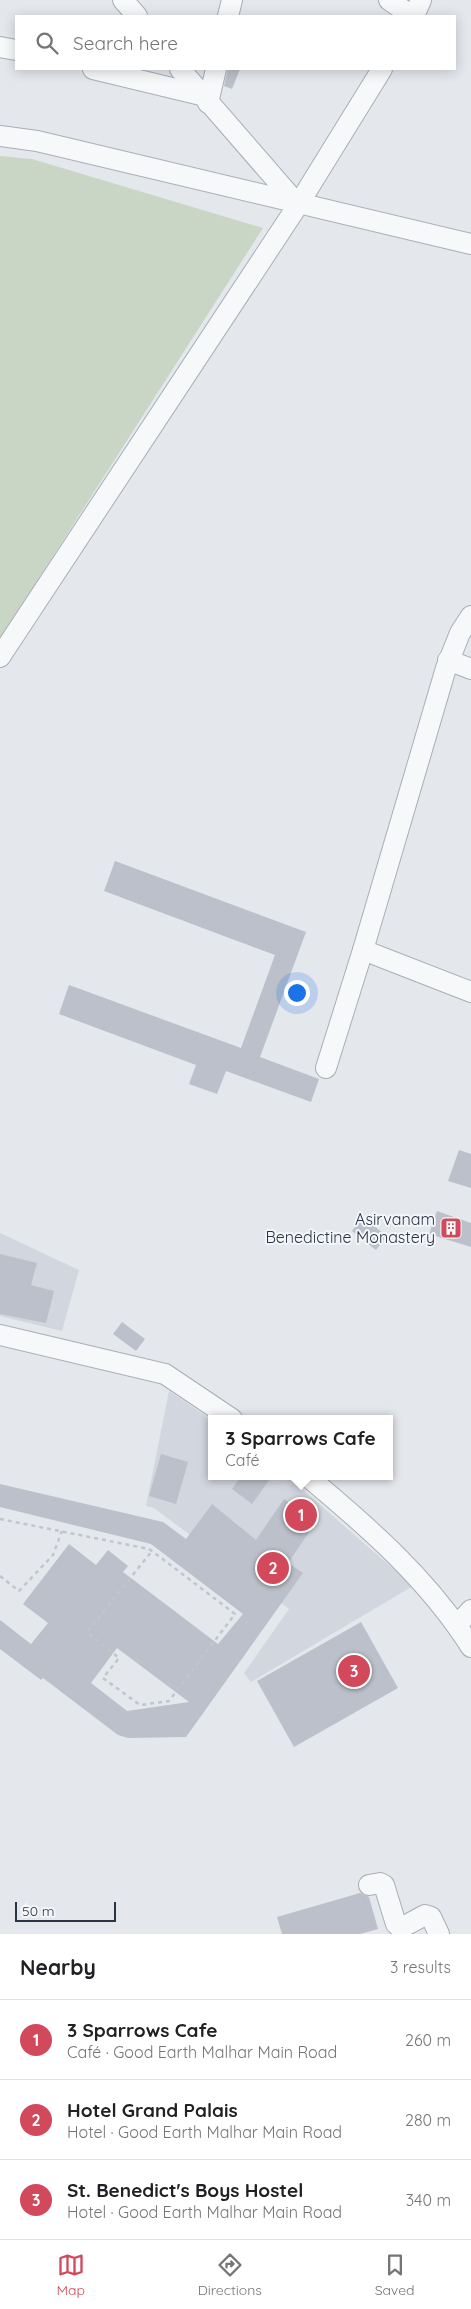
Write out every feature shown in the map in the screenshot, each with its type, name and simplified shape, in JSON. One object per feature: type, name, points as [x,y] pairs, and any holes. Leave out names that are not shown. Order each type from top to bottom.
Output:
[{"type":"street","points":[[123,0],[136,15]]},
{"type":"street","points":[[228,15],[232,0]]},
{"type":"street","points":[[389,0],[412,15]]},
{"type":"street","points":[[414,15],[421,0]]},
{"type":"street","points":[[0,46],[15,50]]},
{"type":"street","points":[[97,70],[204,99]]},
{"type":"street","points":[[181,70],[298,205]]},
{"type":"street","points":[[204,99],[216,70]]},
{"type":"street","points":[[0,657],[298,205],[381,70]]},
{"type":"street","points":[[0,136],[37,141],[298,205],[471,244]]},
{"type":"street","points":[[326,1068],[363,950],[448,660],[471,616]]},
{"type":"street","points":[[448,660],[471,669]]},
{"type":"street","points":[[363,950],[471,992]]},
{"type":"street","points":[[0,1335],[165,1374],[226,1415]]},
{"type":"street","points":[[312,1480],[373,1532],[422,1581],[457,1625],[471,1647]]},
{"type":"street","points":[[457,1625],[471,1610]]},
{"type":"street","points":[[369,1885],[380,1882],[384,1885],[396,1924],[400,1928],[425,1915],[431,1917],[439,1934]]},
{"type":"path","points":[[0,1519],[152,1551],[235,1614],[169,1701],[140,1705],[103,1678],[119,1658],[87,1632],[152,1551]]},
{"type":"path","points":[[0,1576],[19,1592],[54,1555],[62,1531]]},
{"type":"shaded area","points":[[0,1233],[79,1270],[62,1331],[0,1316]]},
{"type":"shaded area","points":[[169,1391],[208,1417],[208,1480],[292,1480],[413,1586],[251,1682],[244,1673],[289,1609],[154,1508],[146,1506]]},
{"type":"green space","points":[[0,156],[32,159],[263,228],[0,639]]},
{"type":"building","points":[[228,70],[240,70],[232,89],[224,86]]},
{"type":"building","points":[[115,861],[306,932],[260,1057],[319,1079],[311,1102],[226,1071],[217,1094],[189,1084],[196,1065],[59,1014],[69,985],[241,1048],[275,955],[104,891]]},
{"type":"building","name":"Asirvanam Benedictine Monastery","points":[[459,1150],[471,1154],[471,1188],[448,1181]]},
{"type":"building","name":"Asirvanam Benedictine Monastery","points":[[437,1211],[471,1223],[471,1247],[429,1234]]},
{"type":"building","points":[[362,1217],[387,1236],[376,1250],[352,1231]]},
{"type":"building","points":[[0,1254],[37,1263],[31,1285],[54,1291],[46,1323],[0,1314]]},
{"type":"building","points":[[122,1322],[145,1339],[136,1351],[113,1334]]},
{"type":"building","points":[[161,1454],[188,1462],[176,1504],[149,1496]]},
{"type":"building","points":[[238,1480],[269,1480],[252,1504],[232,1489]]},
{"type":"building","points":[[0,1484],[163,1522],[186,1539],[212,1504],[256,1540],[284,1499],[316,1522],[288,1563],[303,1573],[186,1737],[128,1738],[118,1735],[43,1678],[41,1680],[0,1649],[0,1620],[31,1644],[48,1623],[23,1604],[69,1544],[96,1565],[108,1550],[128,1566],[123,1572],[218,1644],[243,1614],[151,1544],[0,1507]],"holes":[[[117,1648],[189,1702],[127,1711],[91,1683]]]},
{"type":"building","points":[[361,1622],[398,1688],[294,1747],[257,1681]]},
{"type":"building","points":[[360,1893],[369,1897],[378,1929],[360,1934],[282,1934],[277,1917]]},
{"type":"place","name":"Asirvanam Benedictine Monastery","points":[[451,1228]]},
{"type":"place","name":"3 Sparrows Cafe","points":[[301,1515]]},
{"type":"place","name":"Hotel Grand Palais","points":[[273,1568]]},
{"type":"place","name":"St. Benedict's Boys Hostel","points":[[354,1671]]}]
